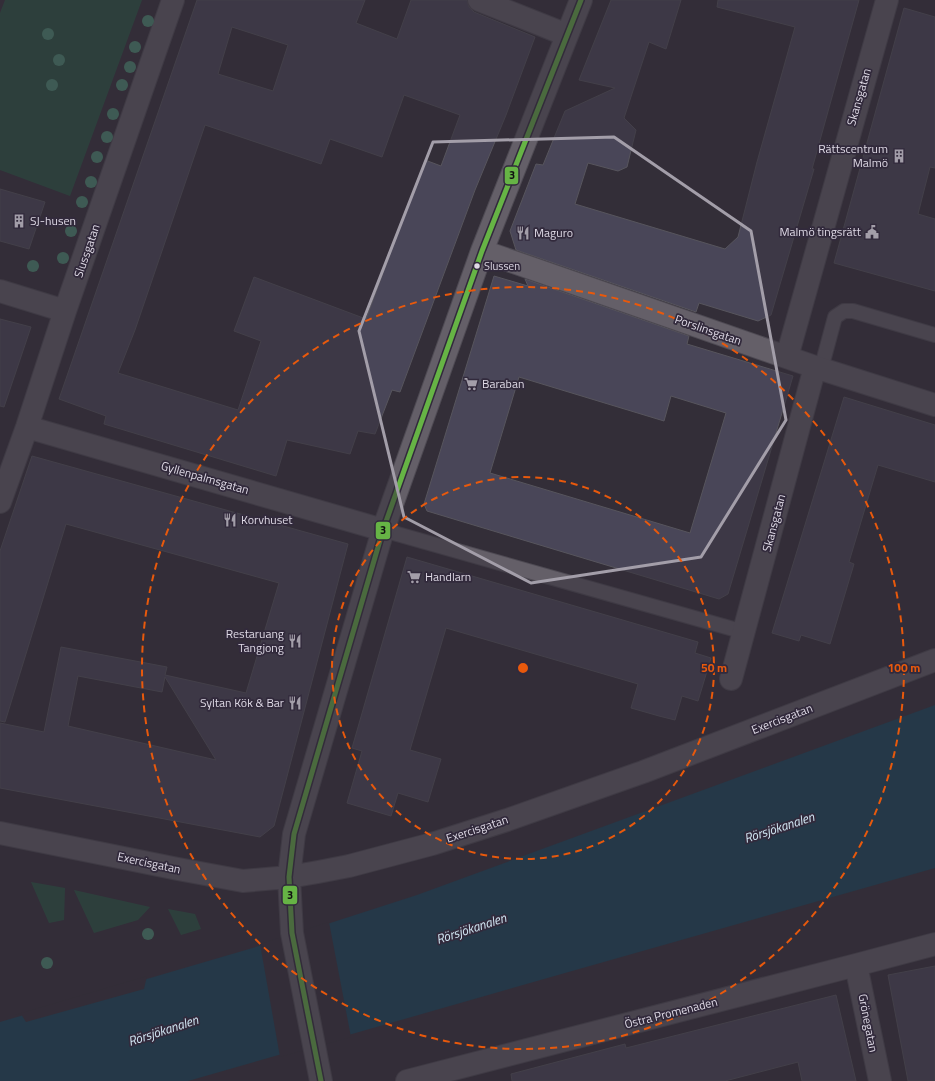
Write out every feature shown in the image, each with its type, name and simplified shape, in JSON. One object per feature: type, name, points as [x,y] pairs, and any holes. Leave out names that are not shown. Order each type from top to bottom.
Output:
[{"type":"street","name":"Slussgatan","points":[[0,502],[173,0]]},
{"type":"street","points":[[479,0],[567,35]]},
{"type":"street","points":[[321,1081],[292,933],[289,877],[294,834],[383,530],[482,251],[581,0]]},
{"type":"street","name":"Skansgatan","points":[[787,357],[886,0]]},
{"type":"street","name":"Porslinsgatan","points":[[482,251],[818,368],[935,405]]},
{"type":"street","points":[[0,291],[65,311]]},
{"type":"street","name":"Skansgatan","points":[[731,679],[818,368]]},
{"type":"street","name":"Gyllenpalmsgatan","points":[[27,427],[383,530]]},
{"type":"street","name":"Exercisgatan","points":[[0,832],[178,870],[243,881],[289,877],[349,866],[432,844],[507,820],[643,772],[935,660]]},
{"type":"street","name":"Östra Promenaden","points":[[407,1081],[935,944]]},
{"type":"street","name":"Grönegatan","points":[[856,965],[880,1081]]},
{"type":"lane","points":[[818,368],[835,317],[844,311],[853,311],[935,334]]},
{"type":"lane","points":[[383,530],[744,632]]},
{"type":"highlighted area","points":[[614,137],[751,231],[786,420],[701,557],[531,583],[404,517],[359,331],[433,142]]},
{"type":"green space","points":[[5,0],[142,0],[70,196],[0,170],[0,13]]},
{"type":"green space","points":[[31,882],[65,888],[64,920],[49,923]]},
{"type":"green space","points":[[74,890],[150,907],[138,920],[94,933]]},
{"type":"green space","points":[[168,909],[195,914],[201,929],[181,935]]},
{"type":"water","name":"Rörsjökanalen","points":[[935,705],[935,868],[188,1081],[0,1081],[0,1022],[259,946],[417,895]]},
{"type":"pier","points":[[329,922],[351,1037],[280,1057],[260,944]]},
{"type":"pier","points":[[147,976],[144,989],[26,1022],[21,1014],[15,1015]]},
{"type":"building","points":[[197,0],[365,0],[356,23],[397,39],[411,0],[467,0],[469,7],[474,12],[535,37],[506,115],[475,190],[400,392],[392,390],[375,434],[358,431],[350,454],[287,440],[276,476],[104,424],[106,416],[59,399]],"holes":[[[232,27],[288,45],[273,91],[218,74]],[[404,95],[460,115],[441,166],[425,160],[366,319],[254,277],[234,331],[261,341],[238,410],[118,373],[135,330],[205,125],[321,164],[330,139],[382,157]]]},
{"type":"building","points":[[611,0],[681,0],[666,49],[649,42],[624,118],[636,130],[627,167],[618,171],[588,163],[575,204],[725,249],[738,237],[757,162],[795,27],[717,7],[718,0],[859,0],[812,169],[814,169],[771,315],[758,321],[699,303],[696,312],[516,250],[510,231],[536,164],[543,165],[565,111],[615,88],[579,80]]},
{"type":"building","name":"Rättscentrum Malmö","points":[[904,8],[935,17],[935,168],[930,167],[918,214],[935,219],[935,291],[834,263]]},
{"type":"building","name":"SJ-husen","points":[[0,189],[45,202],[29,249],[0,241]]},
{"type":"building","points":[[494,276],[528,286],[525,279],[689,336],[687,344],[793,376],[728,594],[719,599],[427,511],[424,504]],"holes":[[[519,377],[664,421],[671,396],[726,413],[690,533],[490,473]]]},
{"type":"building","points":[[0,319],[31,327],[4,407],[0,406]]},
{"type":"building","points":[[844,397],[935,425],[935,482],[878,465],[849,562],[854,564],[830,644],[801,635],[799,641],[772,633]]},
{"type":"building","points":[[32,456],[348,544],[274,826],[260,837],[0,788],[0,723],[44,732],[61,647],[167,667],[165,675],[246,693],[279,583],[66,524],[5,722],[0,721],[0,551]],"holes":[[[78,676],[162,692],[165,677],[216,760],[68,726]]]},
{"type":"building","points":[[407,557],[698,642],[695,653],[711,658],[698,701],[682,696],[675,720],[631,708],[638,684],[446,628],[410,750],[441,759],[428,802],[398,793],[391,816],[347,803],[362,751],[352,748]]},
{"type":"building","points":[[935,966],[935,1081],[908,1081],[888,975]]},
{"type":"building","points":[[836,995],[856,1081],[802,1081],[798,1062],[725,1081],[512,1081],[511,1074],[625,1044],[626,1048]]},
{"type":"transit line","name":"3","points":[[321,1081],[292,933],[289,877],[294,834],[383,530],[482,251],[581,0]]},
{"type":"place","name":"Rättscentrum Malmö","points":[[899,156]]},
{"type":"place","name":"SJ-husen","points":[[19,221]]},
{"type":"place","name":"Malmö tingsrätt","points":[[872,232]]},
{"type":"place","name":"Maguro","points":[[523,233]]},
{"type":"place","name":"Slussen","points":[[477,266]]},
{"type":"place","name":"Baraban","points":[[471,384]]},
{"type":"place","name":"Korvhuset","points":[[230,520]]},
{"type":"place","name":"Handlarn","points":[[414,577]]},
{"type":"place","name":"Restaruang Tangjong","points":[[295,641]]},
{"type":"place","name":"Syltan Kök & Bar","points":[[295,703]]}]
